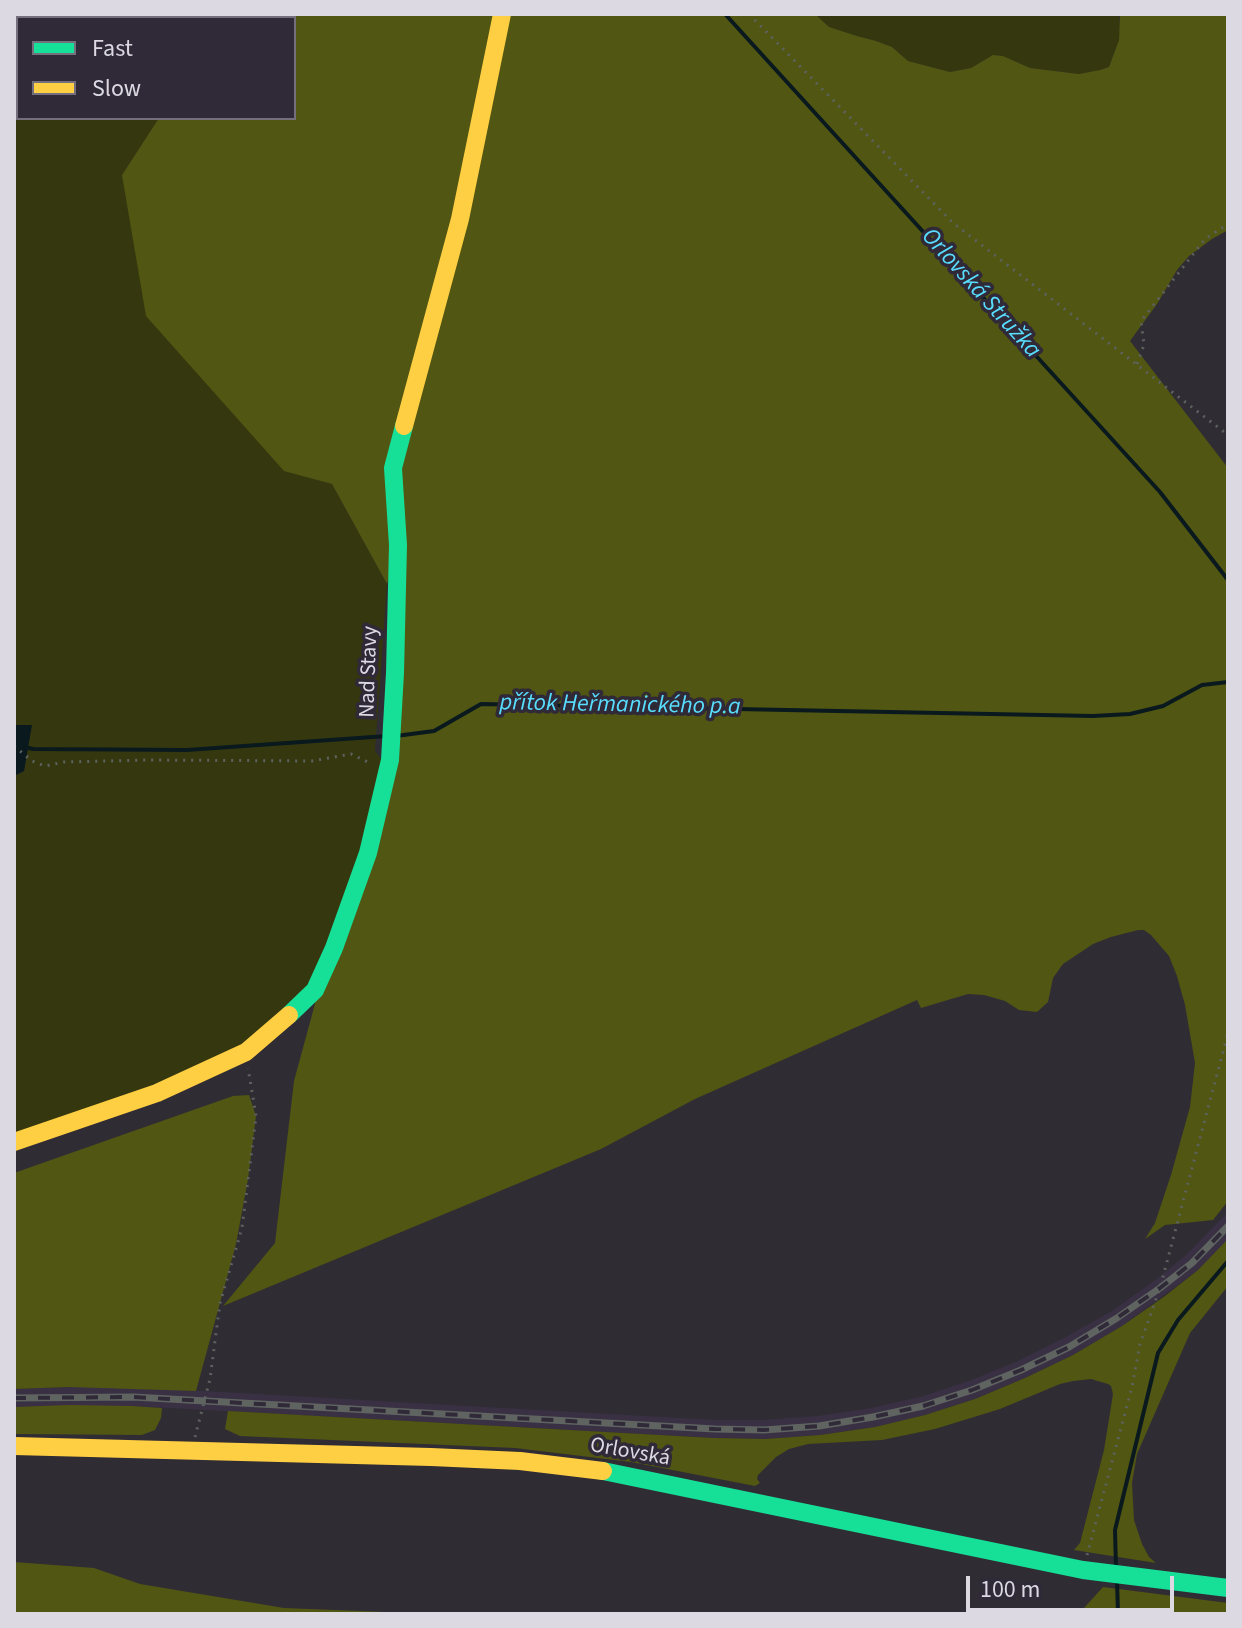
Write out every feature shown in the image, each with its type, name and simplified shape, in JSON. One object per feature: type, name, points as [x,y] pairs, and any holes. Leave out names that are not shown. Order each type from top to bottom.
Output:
[{"type":"street","name":"Nad Stavy","points":[[14,1142],[157,1093],[246,1052],[315,990],[334,948],[368,853],[390,760],[398,545],[393,468],[460,219],[502,14]]},
{"type":"street","name":"Orlovská","points":[[14,1446],[520,1461],[613,1472],[1083,1570],[1228,1588]]},
{"type":"path","points":[[749,14],[953,223],[1228,435]]},
{"type":"path","points":[[1137,364],[1144,345],[1141,321],[1205,239],[1228,224]]},
{"type":"path","points":[[14,746],[41,766],[64,762],[148,760],[312,761],[351,754],[379,768],[390,760]]},
{"type":"path","points":[[1083,1570],[1132,1387],[1140,1344],[1160,1288],[1228,1033]]},
{"type":"path","points":[[191,1451],[210,1379],[220,1303],[242,1228],[256,1116],[246,1052]]},
{"type":"shaded area","points":[[14,725],[32,725],[24,771],[14,776]]},
{"type":"shaded area","points":[[1228,1212],[1228,1239],[1198,1270],[1122,1326],[1073,1355],[975,1399],[875,1427],[765,1439],[714,1438],[132,1406],[14,1407],[14,1389],[133,1387],[715,1420],[818,1416],[871,1408],[920,1397],[969,1381],[1064,1338],[1112,1311],[1154,1281],[1185,1256]]},
{"type":"green space","points":[[14,14],[248,14],[16,16],[16,120],[158,120],[122,175],[284,470],[332,484],[387,584],[375,751],[386,765],[359,871],[313,989],[225,1058],[14,1138],[14,776],[24,771],[31,725],[14,725]]},
{"type":"green space","points":[[815,14],[1119,14],[1120,28],[1109,67],[1100,70],[1079,74],[1030,68],[993,55],[971,68],[950,72],[908,61],[892,47],[829,27]]},
{"type":"green space","points":[[815,14],[829,27],[892,47],[908,61],[950,72],[971,68],[993,55],[1030,68],[1079,74],[1109,67],[1119,40],[1120,14],[1228,14],[1228,230],[1189,256],[1130,341],[1228,468],[1228,1201],[1213,1220],[1165,1225],[1145,1239],[1155,1223],[1171,1175],[1190,1107],[1195,1063],[1185,1005],[1169,956],[1151,935],[1138,930],[1093,944],[1063,964],[1053,978],[1048,1002],[1037,1012],[1019,1010],[1005,1001],[984,995],[968,994],[921,1008],[917,1000],[695,1099],[601,1149],[223,1306],[275,1243],[294,1081],[393,742],[397,549],[387,584],[332,484],[284,471],[146,316],[122,175],[158,120],[296,120],[296,16],[246,16]]},
{"type":"green space","points":[[249,1095],[256,1116],[248,1179],[236,1244],[196,1391],[69,1387],[14,1389],[14,1173],[233,1096]]},
{"type":"green space","points":[[1228,1239],[1228,1286],[1190,1333],[1137,1454],[1132,1483],[1134,1520],[1142,1544],[1156,1563],[1074,1550],[1080,1543],[1104,1450],[1113,1394],[1111,1386],[1091,1379],[1060,1384],[1000,1409],[935,1429],[882,1440],[808,1444],[789,1449],[758,1475],[760,1483],[755,1486],[631,1462],[515,1448],[240,1436],[225,1429],[228,1411],[714,1438],[765,1439],[875,1427],[975,1399],[1073,1355],[1165,1296],[1198,1270]]},
{"type":"green space","points":[[14,1407],[162,1408],[155,1430],[142,1435],[14,1434]]},
{"type":"green space","points":[[14,1562],[94,1568],[140,1584],[284,1608],[436,1614],[14,1614]]},
{"type":"green space","points":[[1103,1587],[1228,1603],[1228,1614],[1087,1614],[1084,1608]]},
{"type":"waterway","name":"Orlovská Stružka","points":[[725,14],[1160,492],[1228,580]]},
{"type":"waterway","name":"přítok Heřmanického p.a","points":[[396,736],[434,731],[481,704],[1093,716],[1130,714],[1163,706],[1202,685],[1228,682]]},
{"type":"waterway","name":"přítok Heřmanického p.a","points":[[25,747],[187,750],[387,736]]},
{"type":"waterway","points":[[1116,1568],[1115,1530],[1158,1353],[1178,1320],[1228,1261]]},
{"type":"waterway","points":[[1117,1580],[1118,1614]]},
{"type":"railway","points":[[14,1398],[133,1397],[715,1429],[764,1430],[819,1426],[923,1406],[972,1390],[1069,1347],[1160,1288],[1192,1263],[1228,1226]]},
{"type":"traffic: fast","points":[[289,1015],[315,990],[334,948],[368,853],[390,760],[398,545],[393,468],[404,426]]},
{"type":"traffic: fast","points":[[603,1471],[1083,1570],[1228,1588]]},
{"type":"traffic: slow","points":[[404,426],[460,219],[502,14]]},
{"type":"traffic: slow","points":[[14,1142],[157,1093],[246,1052],[289,1015]]},
{"type":"traffic: slow","points":[[14,1446],[431,1457],[520,1461],[603,1471]]}]
